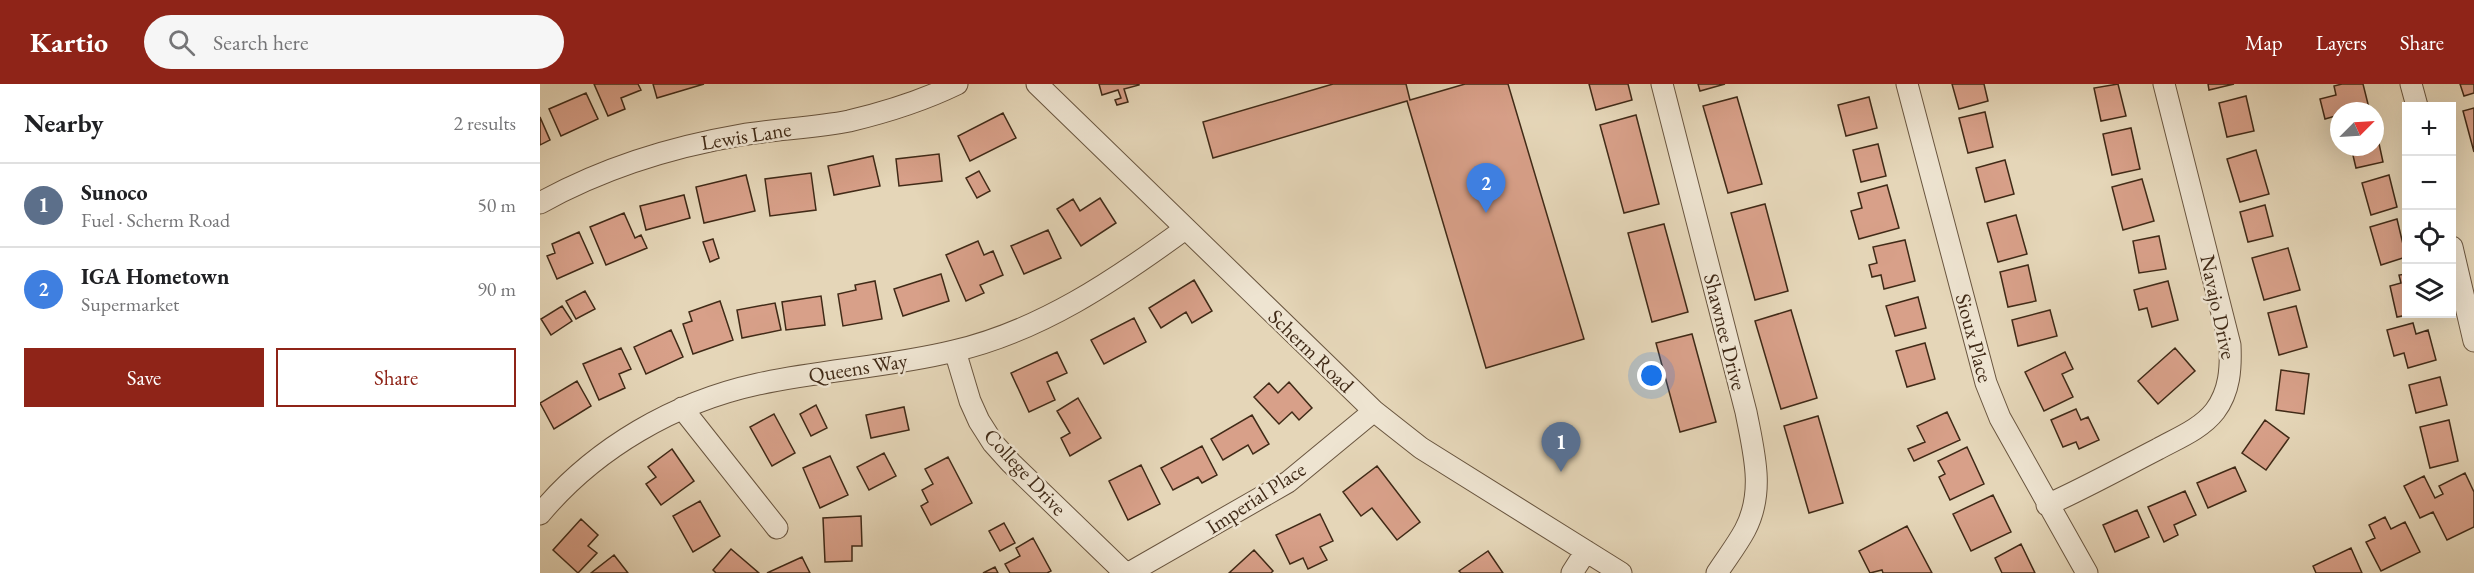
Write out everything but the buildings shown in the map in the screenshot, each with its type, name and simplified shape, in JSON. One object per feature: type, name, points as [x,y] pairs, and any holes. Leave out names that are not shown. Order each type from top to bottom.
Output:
[{"type":"street","name":"Lewis Lane","points":[[540,203],[598,175],[668,150],[742,135],[848,121],[908,105],[957,84]]},
{"type":"street","name":"Scherm Road","points":[[1037,84],[1374,411],[1421,448],[1621,573]]},
{"type":"street","name":"Shawnee Drive","points":[[1662,84],[1746,412],[1756,465],[1757,489],[1753,510],[1745,530],[1717,573]]},
{"type":"street","name":"Sioux Place","points":[[1907,84],[1986,383],[2000,418],[2087,573]]},
{"type":"street","name":"Navajo Drive","points":[[2047,505],[2086,487],[2198,427],[2215,411],[2226,391],[2231,369],[2230,345],[2164,84]]},
{"type":"street","points":[[2411,84],[2416,102]]},
{"type":"street","name":"Queens Way","points":[[540,514],[597,458],[625,438],[682,408],[722,393],[759,383],[879,366],[955,351],[995,339],[1064,309],[1121,276],[1185,229]]},
{"type":"street","points":[[2460,257],[2474,341]]},
{"type":"street","name":"College Drive","points":[[955,351],[970,401],[979,422],[993,443],[1011,463],[1127,573]]},
{"type":"street","points":[[682,408],[777,528]]},
{"type":"street","name":"Imperial Place","points":[[1127,573],[1288,482],[1374,411]]},
{"type":"street","points":[[1572,573],[1586,551]]},
{"type":"place","name":"IGA Hometown","points":[[1486,213]]},
{"type":"place","name":"Sunoco","points":[[1561,472]]}]
